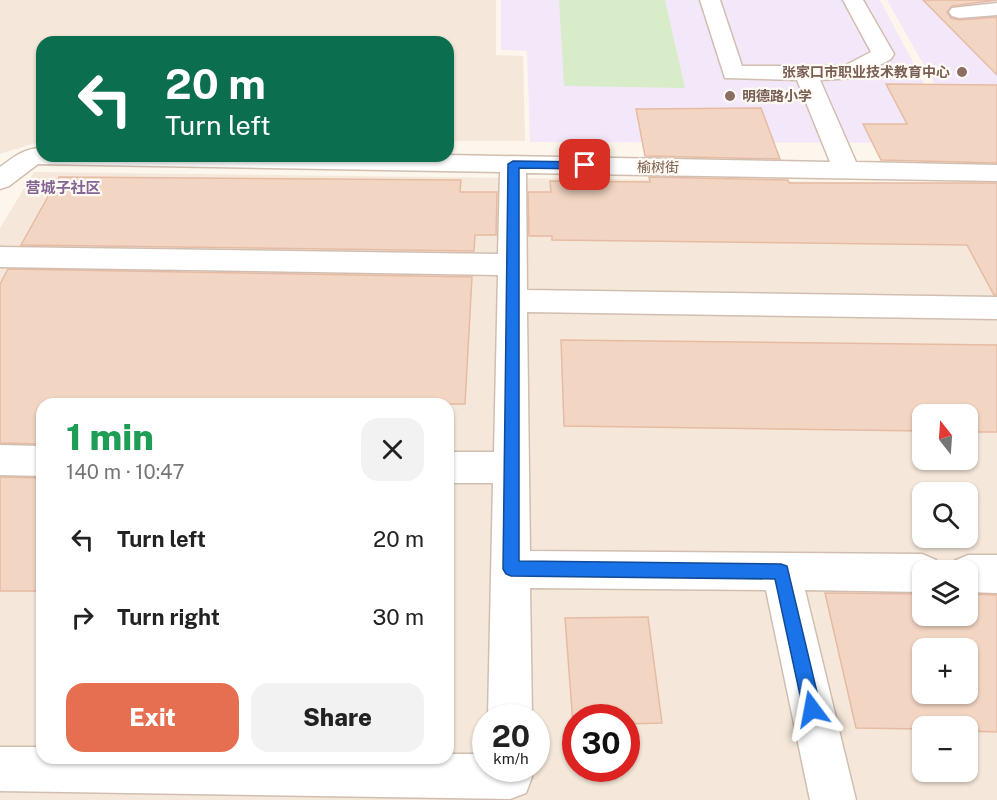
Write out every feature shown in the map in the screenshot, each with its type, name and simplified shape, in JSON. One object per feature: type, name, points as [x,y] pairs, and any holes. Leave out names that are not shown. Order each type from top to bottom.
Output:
[{"type":"street","points":[[710,0],[733,73],[848,73],[883,54],[853,0]]},
{"type":"street","points":[[959,12],[997,9]]},
{"type":"street","points":[[806,73],[846,170]]},
{"type":"street","name":"榆树街","points":[[0,180],[32,156],[36,156]]},
{"type":"street","name":"榆树街","points":[[393,162],[997,172]]},
{"type":"street","points":[[510,704],[513,164]]},
{"type":"street","points":[[0,257],[513,265]]},
{"type":"street","points":[[513,302],[997,309]]},
{"type":"street","points":[[0,460],[36,461]]},
{"type":"street","points":[[454,467],[512,468]]},
{"type":"street","points":[[511,569],[912,573]]},
{"type":"street","points":[[781,571],[832,800]]},
{"type":"street","points":[[978,574],[997,574]]},
{"type":"street","points":[[0,769],[472,781]]},
{"type":"shaded area","points":[[0,0],[496,0],[496,55],[523,56],[525,141],[454,141],[454,36],[36,36],[36,143],[0,154]]},
{"type":"shaded area","name":"明德路小学","points":[[501,0],[880,0],[956,143],[530,142],[527,51],[501,50]]},
{"type":"shaded area","name":"张家口市职业技术教育中心","points":[[887,0],[997,0],[997,144],[969,145]]},
{"type":"shaded area","points":[[34,172],[997,184],[997,800],[0,800],[0,228]]},
{"type":"green space","points":[[559,0],[665,0],[685,88],[564,86]]},
{"type":"building","points":[[923,0],[997,0],[952,6],[947,12],[951,18],[959,20],[997,17],[997,75]]},
{"type":"building","points":[[886,84],[997,85],[997,163],[881,160],[863,124],[907,124]]},
{"type":"building","points":[[761,108],[780,159],[645,156],[636,109]]},
{"type":"building","points":[[59,177],[461,180],[460,192],[497,192],[496,235],[475,235],[474,251],[21,245]]},
{"type":"building","points":[[649,177],[788,180],[789,183],[997,183],[997,295],[994,295],[967,245],[552,240],[552,236],[529,236],[528,192],[551,192],[550,181],[650,182]]},
{"type":"building","points":[[8,269],[472,277],[465,404],[454,404],[454,398],[36,398],[36,444],[0,443],[0,284]]},
{"type":"building","points":[[561,340],[997,345],[997,432],[978,432],[978,404],[912,404],[912,431],[564,426]]},
{"type":"building","points":[[0,477],[36,478],[36,591],[0,591]]},
{"type":"building","points":[[825,593],[912,594],[912,626],[978,626],[978,594],[997,595],[997,732],[978,731],[978,716],[912,716],[912,729],[856,728]]},
{"type":"building","points":[[648,617],[662,723],[640,724],[640,704],[571,704],[565,618]]},
{"type":"place","name":"张家口市职业技术教育中心","points":[[962,72]]},
{"type":"place","name":"明德路小学","points":[[730,96]]},
{"type":"district","name":"营城子社区","points":[[63,187]]},
{"type":"route","points":[[585,165],[513,164],[511,569],[781,571],[812,709]]}]
